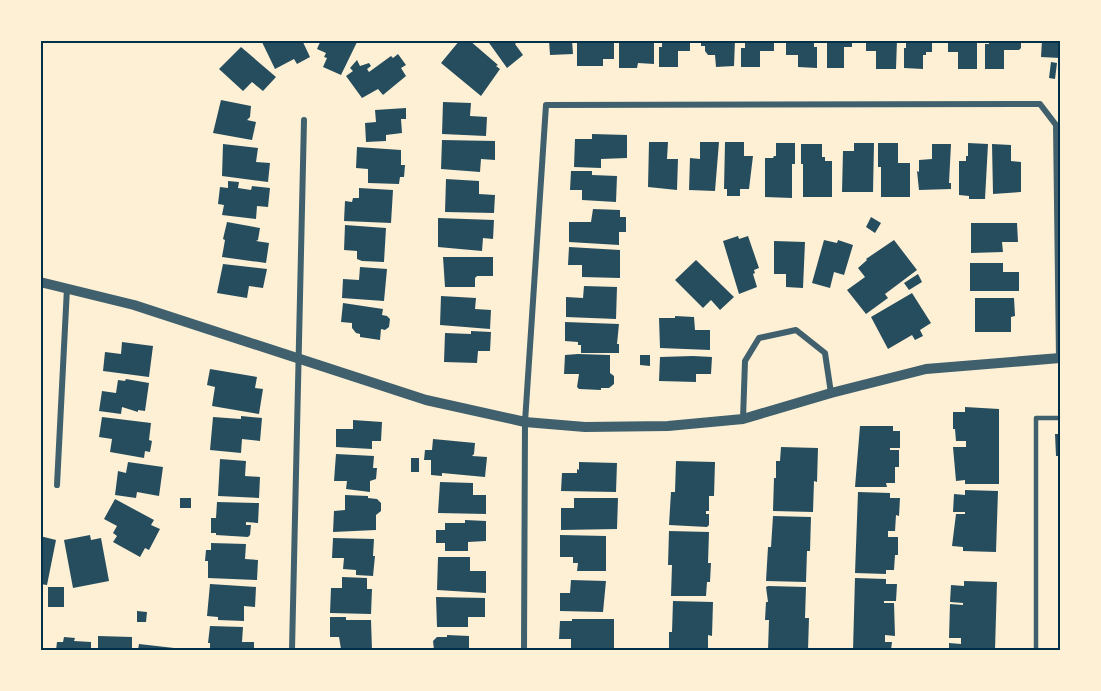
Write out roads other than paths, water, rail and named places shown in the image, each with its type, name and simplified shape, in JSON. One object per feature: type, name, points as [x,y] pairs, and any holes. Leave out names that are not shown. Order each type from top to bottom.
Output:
[{"type":"street","points":[[40,282],[134,305],[426,400],[525,422],[626,428],[743,419],[831,393],[926,369],[1060,358],[1056,125],[1040,104],[546,105],[525,422],[524,651]]},
{"type":"street","points":[[292,651],[304,120]]},
{"type":"street","points":[[57,485],[67,287]]},
{"type":"street","points":[[743,419],[745,361],[759,338],[796,330],[825,353],[831,393]]},
{"type":"lane","points":[[1036,651],[1036,418],[1060,418]]}]
